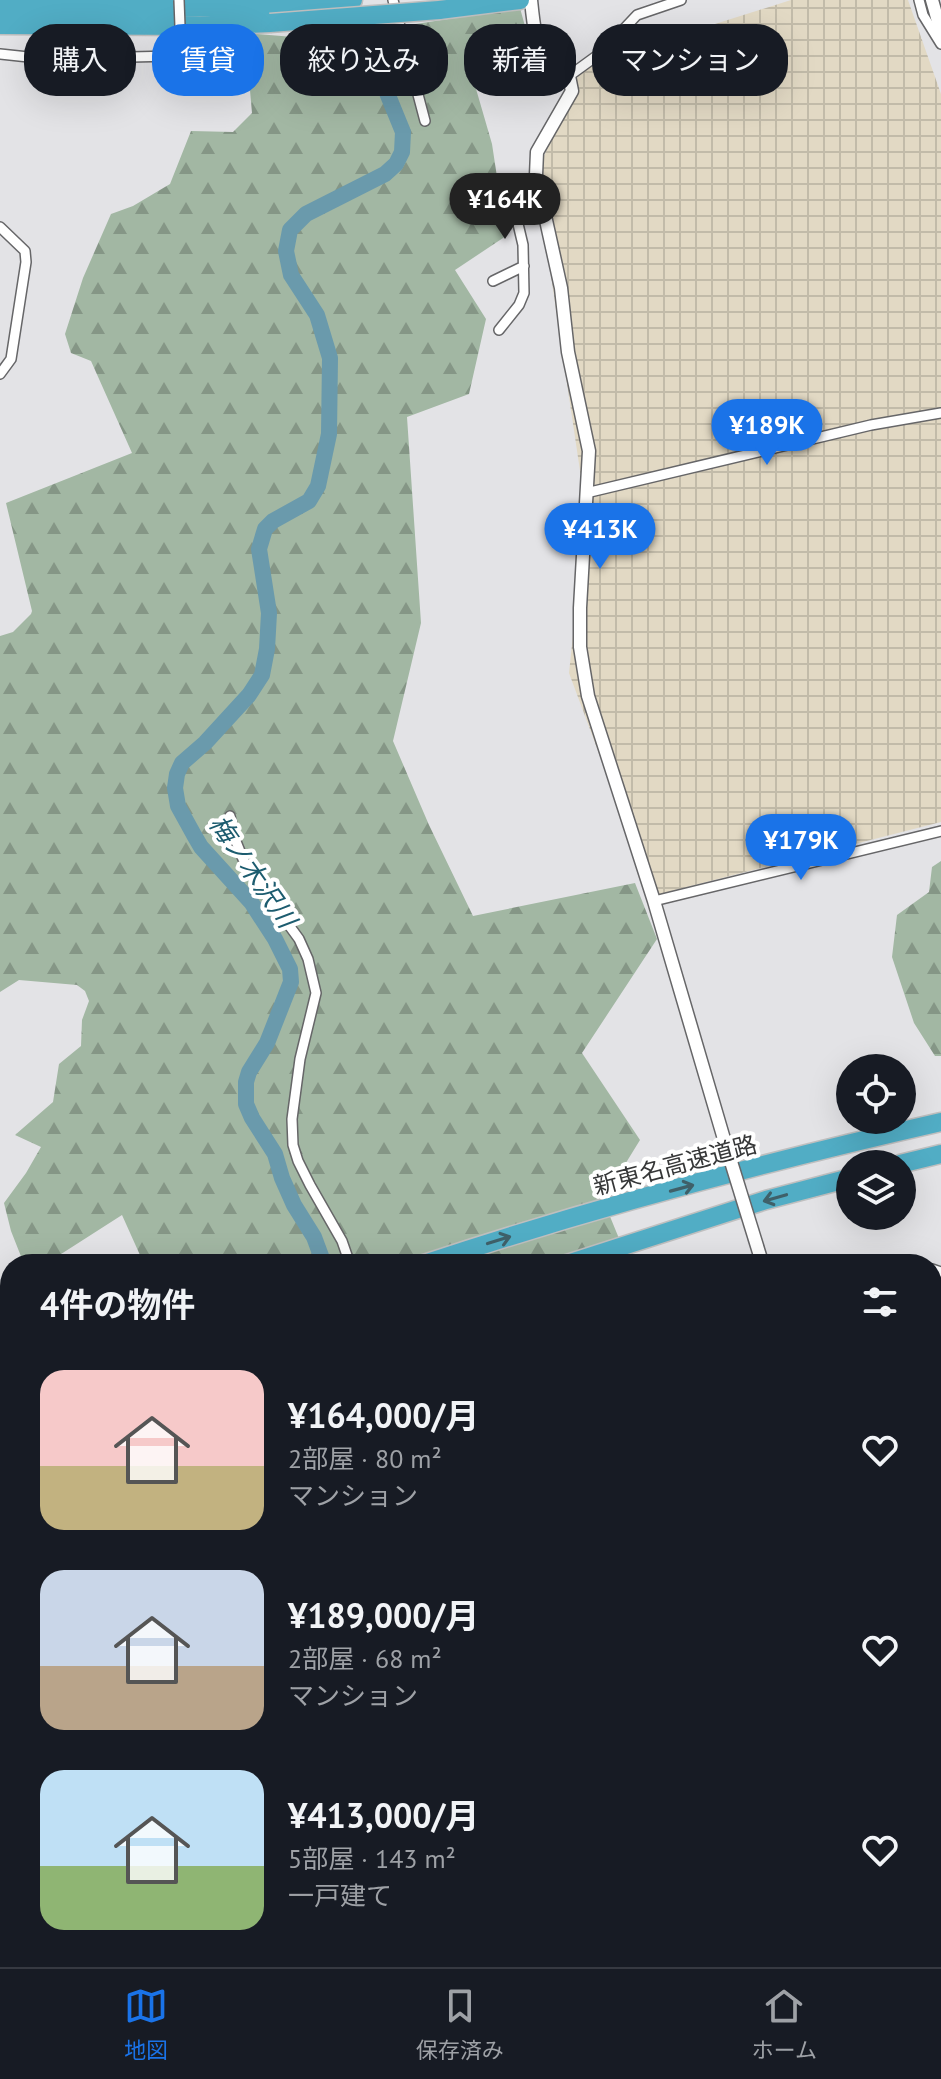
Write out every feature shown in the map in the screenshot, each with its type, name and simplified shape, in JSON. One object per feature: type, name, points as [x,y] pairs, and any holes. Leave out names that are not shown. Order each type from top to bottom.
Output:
[{"type":"highway","points":[[0,25],[157,27],[269,14],[353,0]]},
{"type":"highway","points":[[0,8],[269,14],[439,10],[520,0]]},
{"type":"highway","name":"新東名高速道路","points":[[457,1254],[607,1208],[843,1144],[941,1122]]},
{"type":"highway","points":[[916,1160],[941,1154]]},
{"type":"highway","points":[[596,1254],[766,1200],[836,1182]]},
{"type":"street","points":[[0,54],[47,59],[173,56],[181,53],[179,0]]},
{"type":"street","points":[[393,0],[425,121]]},
{"type":"street","points":[[531,0],[534,24]]},
{"type":"street","points":[[576,71],[602,52],[637,15],[681,0]]},
{"type":"street","points":[[919,0],[923,15],[941,44]]},
{"type":"street","points":[[932,0],[941,32]]},
{"type":"street","points":[[569,96],[537,152],[536,175],[561,288],[568,352],[589,451],[580,608],[580,647],[588,696],[654,901],[759,1254]]},
{"type":"street","points":[[499,330],[519,305],[524,293],[523,245],[514,207],[517,195],[536,175]]},
{"type":"street","points":[[0,227],[25,251],[26,262],[11,359],[0,374]]},
{"type":"street","points":[[493,281],[524,266]]},
{"type":"street","points":[[586,493],[871,425],[941,413]]},
{"type":"street","points":[[230,816],[243,859],[299,939],[308,959],[316,993],[300,1059],[292,1119],[293,1145],[298,1161],[347,1254]]},
{"type":"street","points":[[654,901],[941,831]]},
{"type":"shaded area","points":[[791,0],[908,0],[941,94],[941,822],[652,896],[569,673],[586,511],[536,175],[569,96],[576,96],[576,80],[582,66],[592,63],[592,96],[788,96],[788,24],[715,24]]},
{"type":"green space","points":[[520,8],[524,24],[464,24],[464,96],[478,96],[492,144],[506,236],[455,270],[486,319],[469,394],[407,417],[421,623],[393,741],[473,916],[635,883],[657,939],[582,1053],[640,1140],[602,1197],[628,1254],[140,1254],[122,1215],[61,1254],[20,1254],[11,1231],[4,1203],[41,1147],[15,1135],[53,1102],[59,1064],[81,1046],[82,1020],[89,1001],[85,991],[77,985],[19,980],[0,992],[0,636],[13,632],[32,611],[6,503],[132,453],[91,361],[71,353],[65,334],[83,278],[111,214],[133,206],[170,184],[191,131],[233,132],[252,113],[251,96],[264,96],[264,35],[280,36],[280,96],[448,96],[448,24],[416,24]]},
{"type":"green space","points":[[941,861],[941,1056],[935,1056],[914,1023],[892,957],[897,915],[929,892],[932,867]]},
{"type":"waterway","name":"梅ノ木沢川","points":[[320,1254],[314,1237],[294,1205],[275,1154],[246,1104],[249,1072],[267,1043],[291,982],[290,969],[251,902],[201,847],[178,806],[175,788],[182,763],[249,695],[262,675],[269,613],[259,549],[265,529],[273,521],[309,501],[318,486],[329,434],[330,358],[317,315],[291,275],[286,251],[290,230],[306,214],[385,174],[396,164],[402,152],[403,132],[345,7]]}]
